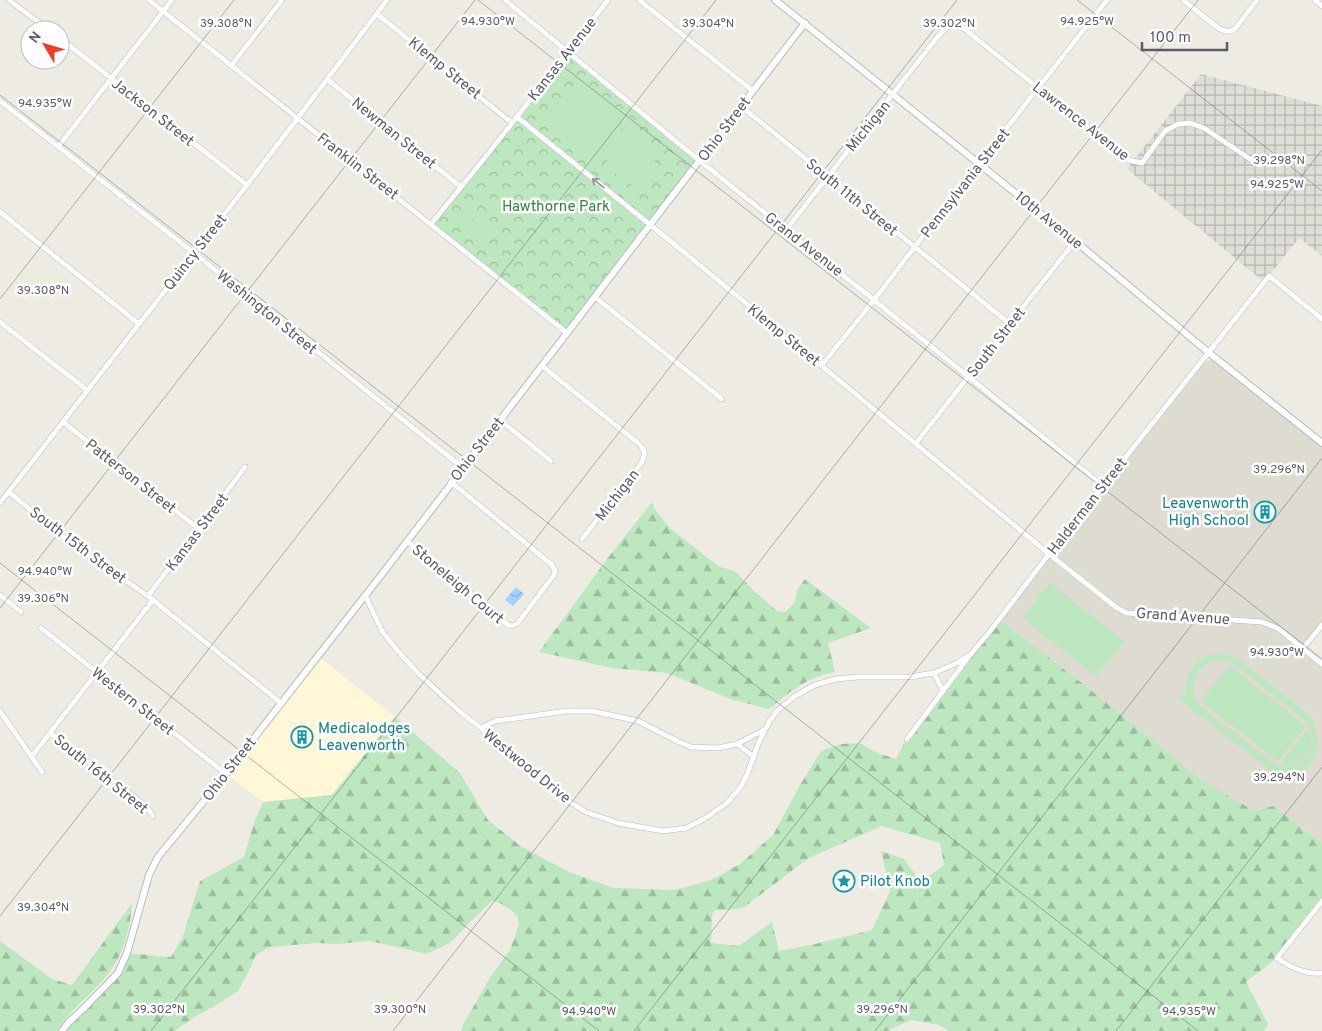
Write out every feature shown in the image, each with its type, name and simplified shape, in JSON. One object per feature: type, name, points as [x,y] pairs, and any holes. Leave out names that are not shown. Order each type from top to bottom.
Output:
[{"type":"street","points":[[9,0],[36,20]]},
{"type":"street","name":"Franklin Street","points":[[149,0],[567,333]]},
{"type":"street","points":[[58,147],[172,0]]},
{"type":"street","points":[[231,66],[282,0]]},
{"type":"street","name":"Quincy Street","points":[[0,503],[328,80],[387,0]]},
{"type":"street","name":"Grand Avenue","points":[[505,0],[700,161],[1103,486]]},
{"type":"street","name":"Kansas Avenue","points":[[516,117],[608,0]]},
{"type":"street","points":[[639,0],[753,92]]},
{"type":"street","name":"10th Avenue","points":[[776,0],[1322,443]]},
{"type":"street","name":"Pennsylvania Street","points":[[822,365],[1107,0]]},
{"type":"street","points":[[1183,0],[1218,28],[1230,32],[1235,29],[1257,0]]},
{"type":"street","points":[[1315,0],[1322,6]]},
{"type":"street","name":"Klemp Street","points":[[377,14],[512,123]]},
{"type":"street","name":"Ohio Street","points":[[62,1031],[118,973],[127,953],[148,875],[158,857],[226,774],[365,596],[805,23]]},
{"type":"street","name":"Lawrence Avenue","points":[[952,25],[967,31],[1128,160],[1142,162],[1165,131],[1178,124],[1190,123],[1204,128],[1259,165]]},
{"type":"street","name":"Michigan","points":[[786,230],[939,35],[952,25]]},
{"type":"street","name":"Jackson Street","points":[[70,46],[247,185]]},
{"type":"street","name":"Newman Street","points":[[328,80],[461,187]]},
{"type":"street","name":"Washington Street","points":[[0,101],[194,253],[462,468]]},
{"type":"street","name":"South 11th Street","points":[[742,106],[1010,324]]},
{"type":"street","points":[[430,224],[516,117]]},
{"type":"street","name":"Klemp Street","points":[[516,117],[822,365],[1049,554]]},
{"type":"street","points":[[0,212],[139,324]]},
{"type":"street","name":"South Street","points":[[916,443],[1075,241]]},
{"type":"street","name":"Halderman Street","points":[[907,739],[970,655],[1269,276],[1322,319]]},
{"type":"street","points":[[595,297],[722,399]]},
{"type":"street","points":[[0,322],[88,390]]},
{"type":"street","name":"Michigan","points":[[542,366],[644,448],[645,456],[642,462],[582,539]]},
{"type":"street","points":[[500,420],[550,461]]},
{"type":"street","name":"Patterson Street","points":[[63,422],[199,529]]},
{"type":"street","name":"Kansas Street","points":[[32,756],[97,672],[245,467]]},
{"type":"street","name":"Stoneleigh Court","points":[[407,541],[512,626],[517,624],[554,575],[551,564],[451,482]]},
{"type":"street","name":"South 15th Street","points":[[9,492],[69,542],[151,598],[281,703]]},
{"type":"street","name":"Grand Avenue","points":[[1049,554],[1117,608],[1127,612],[1262,622],[1279,629],[1322,664]]},
{"type":"street","points":[[0,596],[21,612]]},
{"type":"street","name":"Westwood Drive","points":[[365,596],[382,631],[418,673],[459,711],[559,795],[586,812],[618,824],[658,830],[686,828],[704,819],[727,803],[748,775],[764,730],[777,711],[795,696],[815,685],[836,679],[910,677],[934,673],[970,655]]},
{"type":"street","points":[[1303,648],[1322,625]]},
{"type":"street","name":"Western Street","points":[[41,628],[226,774]]},
{"type":"street","points":[[934,673],[943,691]]},
{"type":"street","name":"South 16th Street","points":[[0,711],[42,772]]},
{"type":"street","points":[[481,728],[495,721],[567,711],[592,711],[638,721],[691,747],[718,748],[737,744],[764,730]]},
{"type":"street","name":"South 16th Street","points":[[50,732],[146,806],[152,816]]},
{"type":"street","points":[[737,744],[754,757]]},
{"type":"street","points":[[1322,901],[1277,958],[1289,967],[1315,974],[1322,973]]},
{"type":"shaded area","points":[[1201,74],[1322,106],[1322,256],[1299,238],[1264,282],[1127,169]]},
{"type":"shaded area","points":[[1213,359],[1266,403],[1322,444],[1322,625],[1303,648],[1322,664],[1322,843],[1273,806],[1254,811],[1202,780],[999,619],[1154,422],[1204,363]]},
{"type":"shaded area","points":[[318,656],[395,717],[332,795],[263,802],[226,774]]},
{"type":"green space","name":"Hawthorne Park","points":[[568,52],[700,161],[567,333],[431,224]]},
{"type":"green space","points":[[584,86],[592,88],[631,118],[598,159],[591,159],[545,118],[567,94]]},
{"type":"green space","points":[[634,125],[652,150],[656,167],[653,186],[648,196],[606,167],[606,162]]},
{"type":"green space","points":[[464,209],[475,217],[464,231],[453,223]]},
{"type":"green space","points":[[479,220],[490,229],[479,243],[468,235]]},
{"type":"green space","points":[[652,502],[656,511],[671,529],[718,566],[736,572],[777,611],[785,612],[795,602],[797,590],[805,579],[871,628],[828,643],[835,672],[807,682],[769,709],[730,699],[667,673],[612,668],[539,652],[607,559]]},
{"type":"green space","points":[[1050,583],[1124,641],[1096,676],[1022,618]]},
{"type":"green space","points":[[999,619],[1202,780],[1254,811],[1273,806],[1322,843],[1322,901],[1277,958],[1246,982],[1268,1024],[1264,1031],[949,1031],[939,1025],[911,1020],[890,1031],[461,1031],[491,976],[510,950],[519,924],[518,917],[511,910],[500,903],[492,901],[450,943],[426,954],[369,941],[270,947],[256,955],[238,991],[175,1031],[62,1031],[118,973],[127,953],[171,957],[183,936],[200,881],[244,857],[254,823],[263,802],[332,795],[395,717],[460,773],[488,820],[522,847],[569,872],[614,888],[675,890],[711,880],[740,864],[773,835],[821,751],[841,744],[860,743],[878,753],[896,759],[907,739]],"holes":[[[882,826],[940,843],[944,865],[921,882],[904,859],[881,851],[890,891],[872,930],[779,951],[772,922],[739,946],[711,943],[712,915],[714,910],[743,908],[809,858]]]},
{"type":"green space","points":[[1212,654],[1222,654],[1237,658],[1312,717],[1317,736],[1317,746],[1312,763],[1306,769],[1287,775],[1290,778],[1286,783],[1179,699],[1184,693],[1186,694],[1187,681],[1192,669],[1205,657]],"holes":[[[1219,660],[1237,666],[1306,721],[1311,730],[1312,739],[1311,748],[1303,761],[1287,767],[1276,765],[1200,706],[1194,691],[1195,677],[1204,666],[1211,662]]]},
{"type":"green space","points":[[1229,666],[1306,726],[1278,761],[1201,701]]},
{"type":"green space","points":[[1308,728],[1311,743],[1310,750],[1306,756],[1295,763],[1288,765],[1280,764]]},
{"type":"green space","points":[[132,903],[130,923],[116,963],[104,979],[73,1010],[57,1031],[0,1031],[0,941],[52,979],[72,985]]},
{"type":"water","points":[[516,587],[524,594],[513,606],[505,600]]},
{"type":"place","name":"Leavenworth High School","points":[[1265,512]]},
{"type":"place","name":"Medicalodges Leavenworth","points":[[302,737]]},
{"type":"place","name":"Pilot Knob","points":[[844,881]]}]
